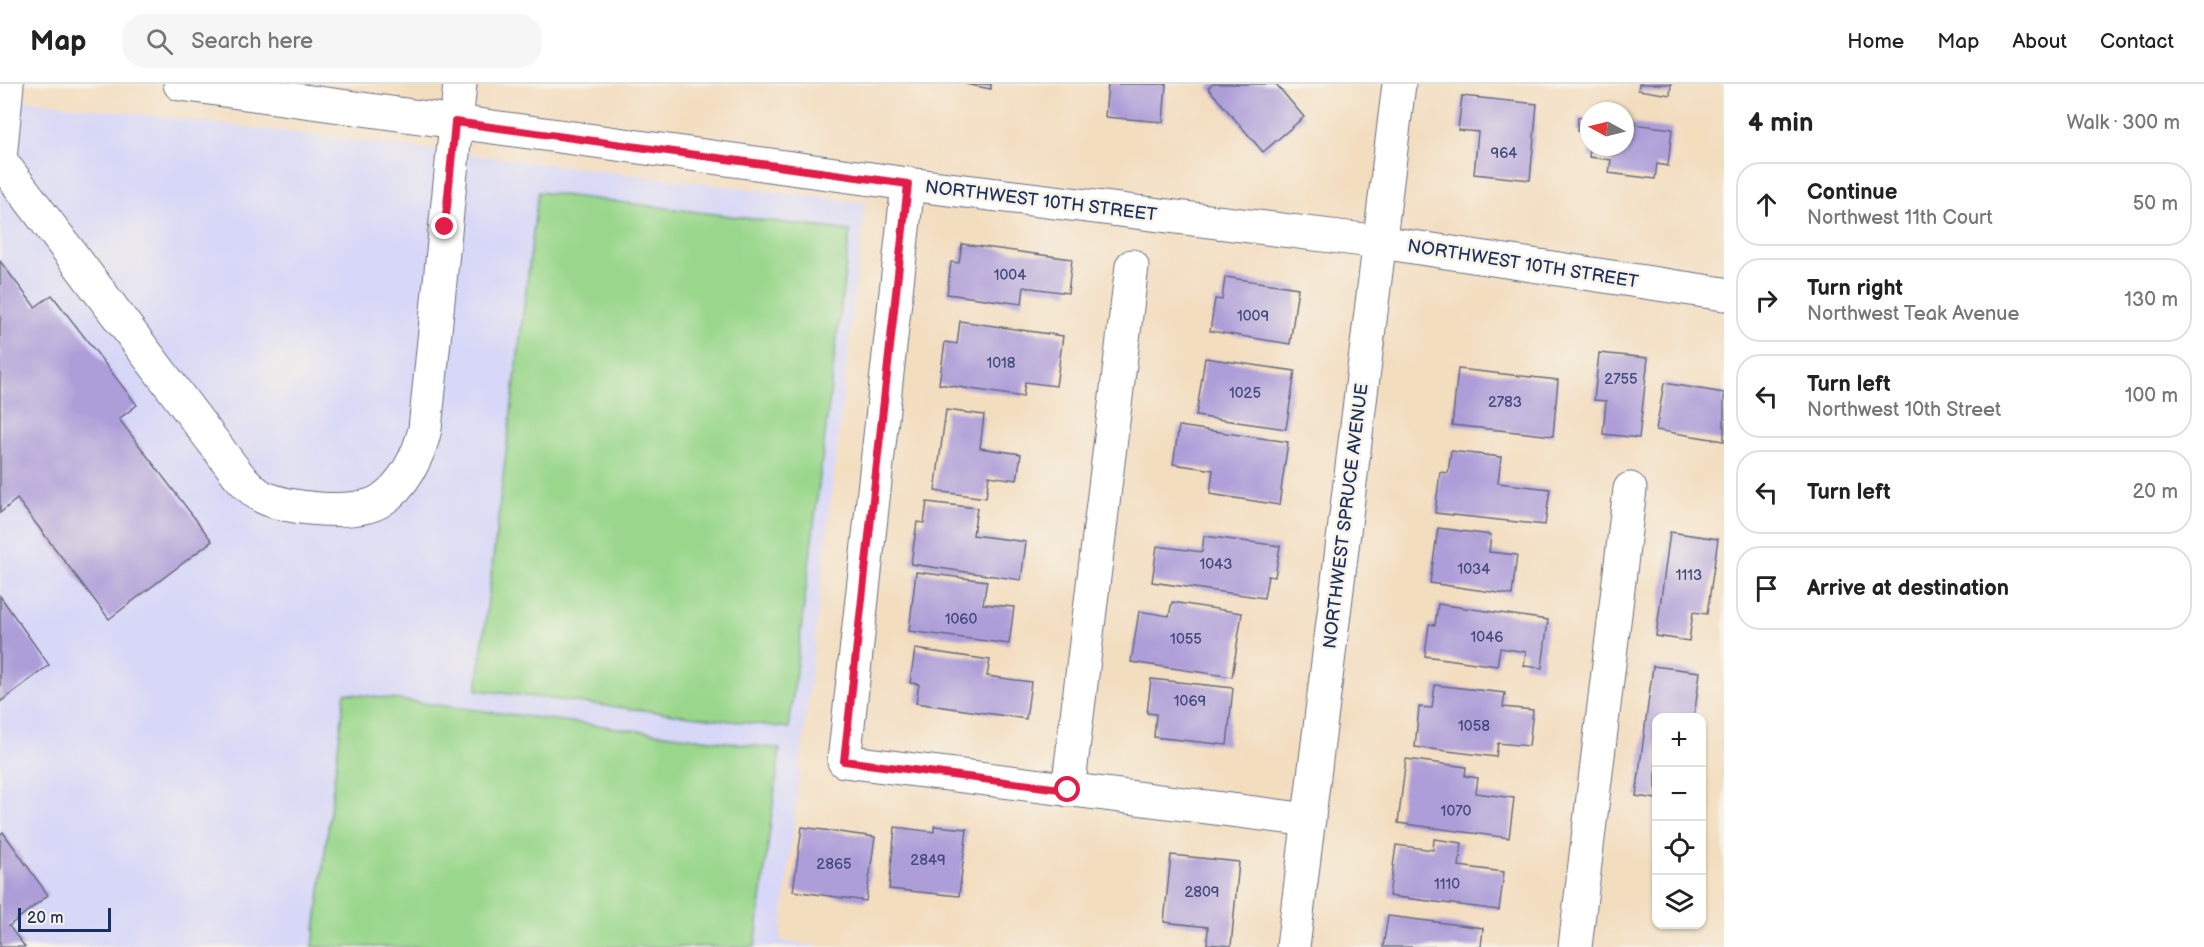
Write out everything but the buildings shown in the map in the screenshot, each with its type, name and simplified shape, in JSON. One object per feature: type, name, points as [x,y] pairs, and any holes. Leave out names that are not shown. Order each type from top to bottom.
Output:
[{"type":"street","points":[[7,84],[0,160],[239,476],[261,496],[285,505],[347,509],[379,502],[401,481],[420,449],[425,429],[460,84]]},
{"type":"street","name":"NORTHWEST 10TH STREET","points":[[180,84],[908,184],[1723,287]]},
{"type":"street","name":"NORTHWEST SPRUCE AVENUE","points":[[1293,947],[1398,84]]},
{"type":"street","points":[[908,184],[844,761],[1309,820]]},
{"type":"street","points":[[1068,790],[1132,266]]},
{"type":"street","points":[[1575,947],[1630,489]]},
{"type":"shaded area","points":[[0,97],[865,203],[780,941],[822,947],[0,947]]},
{"type":"green space","points":[[538,192],[850,231],[789,728],[477,690]]},
{"type":"green space","points":[[345,693],[780,749],[755,947],[313,947]]},
{"type":"route","points":[[445,227],[455,122],[908,184],[844,761],[1068,790]]}]
